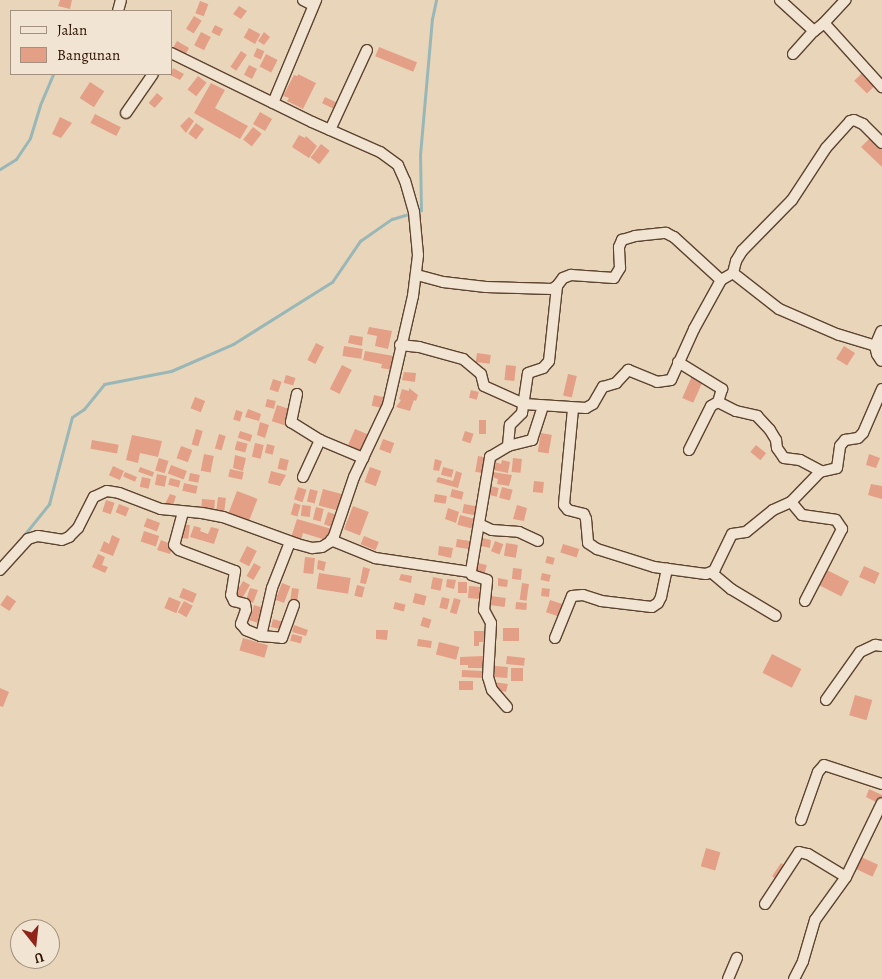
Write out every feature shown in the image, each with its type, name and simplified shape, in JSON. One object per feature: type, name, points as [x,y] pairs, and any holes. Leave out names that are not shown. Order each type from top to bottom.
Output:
[{"type":"street","points":[[273,103],[314,3],[303,0]]},
{"type":"street","points":[[780,0],[814,31]]},
{"type":"street","points":[[793,54],[814,31],[824,24],[845,0]]},
{"type":"street","points":[[824,24],[882,87]]},
{"type":"street","points":[[330,130],[367,50]]},
{"type":"street","points":[[0,570],[19,546],[28,539],[38,536],[62,540],[69,537],[78,528],[94,497],[102,492],[113,492],[150,506],[182,512],[202,512],[223,517],[290,542],[318,548],[331,540],[362,458],[388,406],[417,275],[417,230],[408,190],[398,165],[380,152],[273,103],[172,52]]},
{"type":"street","points":[[126,113],[152,75]]},
{"type":"street","points":[[400,345],[419,346],[463,359],[481,374],[484,386],[524,404],[573,409],[589,407],[601,389],[616,383],[628,370],[657,382],[668,382],[721,280],[733,273],[736,261],[742,251],[792,200],[826,148],[850,121],[854,120],[863,124],[882,142]]},
{"type":"street","points":[[508,446],[510,425],[522,413],[528,373],[543,368],[549,361],[557,286],[563,278],[571,276],[614,278],[620,268],[619,247],[622,240],[635,236],[666,233],[674,237],[721,280]]},
{"type":"street","points":[[733,273],[779,309],[839,335],[876,346]]},
{"type":"street","points":[[417,275],[450,283],[498,289],[539,290],[557,286]]},
{"type":"street","points":[[882,332],[876,346],[882,360]]},
{"type":"street","points":[[678,362],[722,389],[718,402],[712,406],[689,450]]},
{"type":"street","points":[[712,573],[732,534],[746,532],[774,510],[792,502],[821,471],[837,468],[840,446],[845,440],[858,438],[863,433],[882,389]]},
{"type":"street","points":[[297,394],[291,422],[320,440],[362,458]]},
{"type":"street","points":[[718,402],[736,411],[756,416],[770,430],[776,440],[777,448],[784,458],[800,460],[821,471]]},
{"type":"street","points":[[470,572],[490,457],[508,446],[532,440],[542,406]]},
{"type":"street","points":[[573,409],[564,508],[584,514],[587,524],[586,539],[590,546],[654,567],[706,574],[712,573],[731,588],[776,616]]},
{"type":"street","points":[[303,477],[320,440]]},
{"type":"street","points":[[792,502],[802,514],[836,520],[842,529],[805,601]]},
{"type":"street","points":[[182,512],[174,541],[176,548],[235,572],[231,595],[234,601],[245,604],[242,626],[246,630],[261,636],[282,638],[294,605]]},
{"type":"street","points":[[479,524],[492,530],[519,532],[538,541]]},
{"type":"street","points":[[331,540],[375,558],[470,572],[487,580],[484,610],[491,622],[488,677],[492,690],[508,707]]},
{"type":"street","points":[[261,636],[272,588],[290,542]]},
{"type":"street","points":[[554,638],[572,596],[583,595],[601,601],[652,607],[658,603],[661,597],[668,569]]},
{"type":"street","points":[[826,700],[860,652],[875,645],[882,646]]},
{"type":"street","points":[[801,820],[818,772],[824,766],[882,784]]},
{"type":"street","points":[[794,979],[803,962],[815,920],[846,877],[882,803]]},
{"type":"street","points":[[765,904],[799,852],[808,854],[846,877]]},
{"type":"street","points":[[728,979],[737,958]]},
{"type":"building","points":[[60,0],[72,0],[70,9],[58,6]]},
{"type":"building","points":[[200,1],[208,4],[204,16],[195,13]]},
{"type":"building","points":[[239,6],[247,11],[241,19],[233,14]]},
{"type":"building","points":[[194,16],[202,21],[194,33],[186,29]]},
{"type":"building","points":[[215,25],[223,29],[219,36],[211,32]]},
{"type":"building","points":[[249,28],[260,34],[255,44],[244,38]]},
{"type":"building","points":[[201,32],[211,37],[204,50],[194,45]]},
{"type":"building","points":[[264,32],[270,37],[264,45],[258,41]]},
{"type":"building","points":[[177,41],[189,48],[185,56],[172,49]]},
{"type":"building","points":[[379,47],[417,62],[413,72],[375,56]]},
{"type":"building","points":[[257,48],[264,51],[261,59],[253,56]]},
{"type":"building","points":[[241,51],[247,55],[236,71],[230,67]]},
{"type":"building","points":[[266,54],[278,60],[271,72],[260,66]]},
{"type":"building","points":[[249,65],[257,69],[252,79],[244,75]]},
{"type":"building","points":[[173,68],[184,74],[180,80],[170,75],[172,75]]},
{"type":"building","points":[[862,73],[875,86],[867,94],[854,81]]},
{"type":"building","points":[[298,74],[316,83],[303,109],[287,101],[289,98],[283,96],[294,75],[298,76]]},
{"type":"building","points":[[198,76],[207,83],[196,96],[188,89]]},
{"type":"building","points":[[90,82],[104,91],[94,107],[80,98]]},
{"type":"building","points":[[211,83],[225,90],[215,108],[248,126],[240,139],[194,113]]},
{"type":"building","points":[[157,93],[163,98],[155,108],[149,103]]},
{"type":"building","points":[[325,97],[338,103],[335,109],[322,103]]},
{"type":"building","points":[[260,112],[272,119],[265,131],[253,124]]},
{"type":"building","points":[[95,114],[121,127],[116,136],[90,123]]},
{"type":"building","points":[[60,117],[72,123],[61,138],[52,134]]},
{"type":"building","points":[[189,117],[194,121],[186,133],[180,126]]},
{"type":"building","points":[[196,123],[204,129],[196,139],[188,133]]},
{"type":"building","points":[[253,127],[262,134],[252,146],[243,140]]},
{"type":"building","points":[[299,135],[305,138],[306,136],[317,146],[309,158],[292,147]]},
{"type":"building","points":[[870,138],[882,150],[882,167],[861,147]]},
{"type":"building","points":[[321,144],[330,151],[319,164],[311,157]]},
{"type":"building","points":[[369,327],[392,331],[388,349],[375,346],[377,336],[367,334]]},
{"type":"building","points":[[350,335],[363,337],[362,346],[348,343]]},
{"type":"building","points":[[316,343],[324,347],[315,364],[307,360]]},
{"type":"building","points":[[344,346],[363,349],[361,359],[342,356]]},
{"type":"building","points":[[844,346],[855,353],[847,366],[836,359]]},
{"type":"building","points":[[365,351],[394,356],[392,370],[381,368],[382,364],[363,360]]},
{"type":"building","points":[[477,353],[491,355],[490,364],[476,362]]},
{"type":"building","points":[[342,365],[352,370],[340,394],[330,389]]},
{"type":"building","points":[[506,365],[516,366],[514,381],[504,380]]},
{"type":"building","points":[[404,372],[416,373],[415,382],[402,380]]},
{"type":"building","points":[[568,374],[577,376],[572,397],[563,395]]},
{"type":"building","points":[[286,375],[296,378],[293,386],[284,383]]},
{"type":"building","points":[[692,376],[703,381],[693,403],[682,398]]},
{"type":"building","points":[[273,379],[282,382],[278,392],[270,389]]},
{"type":"building","points":[[409,388],[418,395],[410,411],[396,407],[401,400],[399,399],[402,389],[409,391]]},
{"type":"building","points":[[471,390],[479,392],[477,400],[469,398]]},
{"type":"building","points":[[374,395],[388,398],[385,409],[372,406]]},
{"type":"building","points":[[195,397],[205,401],[201,412],[191,408]]},
{"type":"building","points":[[267,399],[276,401],[274,409],[265,407]]},
{"type":"building","points":[[277,405],[292,410],[287,426],[272,421]]},
{"type":"building","points":[[248,409],[261,414],[259,421],[245,417]]},
{"type":"building","points":[[236,410],[243,412],[240,422],[233,420]]},
{"type":"building","points":[[479,420],[486,420],[486,434],[479,434]]},
{"type":"building","points":[[260,422],[269,425],[265,438],[257,435]]},
{"type":"building","points":[[196,429],[203,431],[198,446],[192,444]]},
{"type":"building","points":[[355,429],[369,435],[361,454],[347,448]]},
{"type":"building","points":[[240,431],[252,435],[250,442],[238,438]]},
{"type":"building","points":[[465,431],[474,434],[470,443],[462,441]]},
{"type":"building","points":[[541,433],[552,435],[549,454],[538,452]]},
{"type":"building","points":[[219,434],[226,436],[222,450],[215,448]]},
{"type":"building","points":[[132,435],[162,441],[158,457],[140,453],[138,463],[126,460]]},
{"type":"building","points":[[383,439],[394,443],[391,453],[379,449]]},
{"type":"building","points":[[92,440],[119,445],[117,454],[90,449]]},
{"type":"building","points":[[237,441],[248,444],[245,453],[235,450]]},
{"type":"building","points":[[255,443],[264,445],[261,459],[252,457]]},
{"type":"building","points":[[267,444],[275,446],[273,455],[265,453]]},
{"type":"building","points":[[756,445],[766,453],[760,460],[750,452]]},
{"type":"building","points":[[181,446],[192,450],[188,462],[177,458]]},
{"type":"building","points":[[204,454],[214,456],[211,473],[201,471]]},
{"type":"building","points":[[869,454],[880,458],[876,468],[866,465]]},
{"type":"building","points":[[235,455],[246,458],[243,471],[233,468]]},
{"type":"building","points":[[478,456],[489,458],[486,474],[475,472]]},
{"type":"building","points":[[159,458],[169,461],[165,473],[155,470]]},
{"type":"building","points":[[280,458],[289,460],[286,471],[278,469]]},
{"type":"building","points":[[513,458],[522,459],[520,473],[512,472]]},
{"type":"building","points":[[435,459],[442,461],[439,471],[433,470]]},
{"type":"building","points":[[502,460],[510,462],[508,473],[493,470],[495,462],[501,464]]},
{"type":"building","points":[[171,465],[187,471],[184,479],[168,473]]},
{"type":"building","points":[[113,466],[124,471],[120,480],[109,475]]},
{"type":"building","points":[[140,467],[154,472],[152,477],[138,472]]},
{"type":"building","points":[[370,467],[381,471],[376,486],[365,482]]},
{"type":"building","points":[[443,467],[454,470],[452,478],[441,475]]},
{"type":"building","points":[[230,469],[244,472],[242,480],[228,477]]},
{"type":"building","points":[[271,471],[286,475],[280,486],[268,483]]},
{"type":"building","points":[[456,471],[462,473],[458,488],[436,482],[438,477],[453,481]]},
{"type":"building","points":[[125,472],[137,477],[135,482],[123,477]]},
{"type":"building","points":[[493,472],[512,475],[509,486],[497,484],[498,479],[492,477]]},
{"type":"building","points":[[190,473],[200,475],[198,483],[188,481]]},
{"type":"building","points":[[157,474],[167,476],[165,487],[155,485]]},
{"type":"building","points":[[142,477],[151,479],[149,489],[140,487]]},
{"type":"building","points":[[170,478],[181,481],[179,488],[168,485]]},
{"type":"building","points":[[534,481],[544,482],[543,493],[533,492]]},
{"type":"building","points":[[184,483],[198,486],[196,494],[182,491]]},
{"type":"building","points":[[871,484],[882,486],[882,499],[868,495]]},
{"type":"building","points":[[490,486],[499,488],[497,497],[488,495]]},
{"type":"building","points":[[298,487],[307,490],[303,502],[294,499]]},
{"type":"building","points":[[502,487],[513,490],[510,500],[499,498]]},
{"type":"building","points":[[310,489],[318,491],[315,504],[307,502]]},
{"type":"building","points":[[323,489],[342,494],[338,511],[319,505]]},
{"type":"building","points":[[452,489],[464,492],[462,500],[450,497]]},
{"type":"building","points":[[237,491],[258,499],[247,526],[227,518]]},
{"type":"building","points":[[170,494],[176,496],[172,509],[164,506]]},
{"type":"building","points":[[435,494],[447,496],[446,504],[434,502]]},
{"type":"building","points":[[218,497],[226,498],[224,513],[216,512]]},
{"type":"building","points":[[202,499],[215,500],[214,512],[201,511]]},
{"type":"building","points":[[106,500],[115,503],[111,514],[102,511]]},
{"type":"building","points":[[294,503],[301,505],[297,516],[291,515]]},
{"type":"building","points":[[119,504],[129,508],[126,516],[116,512]]},
{"type":"building","points":[[464,504],[480,507],[478,516],[462,513]]},
{"type":"building","points":[[302,505],[311,506],[310,517],[301,516]]},
{"type":"building","points":[[517,505],[527,508],[524,521],[513,519]]},
{"type":"building","points":[[353,506],[369,512],[360,535],[344,529]]},
{"type":"building","points":[[316,507],[324,509],[321,522],[313,520]]},
{"type":"building","points":[[448,508],[459,512],[456,523],[445,519]]},
{"type":"building","points":[[328,512],[337,515],[333,527],[324,524]]},
{"type":"building","points":[[460,515],[475,519],[473,529],[457,525]]},
{"type":"building","points":[[147,518],[160,523],[157,531],[144,526]]},
{"type":"building","points":[[297,519],[332,529],[329,541],[303,533],[300,544],[290,541]]},
{"type":"building","points":[[182,524],[190,525],[188,539],[180,538]]},
{"type":"building","points":[[194,526],[201,528],[200,531],[208,534],[211,527],[219,529],[214,544],[190,537]]},
{"type":"building","points":[[144,531],[159,536],[156,546],[141,541]]},
{"type":"building","points":[[112,535],[120,539],[113,556],[100,551],[104,541],[109,544]]},
{"type":"building","points":[[364,536],[379,542],[375,550],[361,544]]},
{"type":"building","points":[[482,538],[491,540],[490,548],[481,546]]},
{"type":"building","points":[[457,539],[475,542],[474,550],[456,547]]},
{"type":"building","points":[[161,540],[173,545],[170,554],[157,550]]},
{"type":"building","points":[[495,541],[503,544],[499,554],[491,551]]},
{"type":"building","points":[[506,543],[518,545],[516,558],[504,556]]},
{"type":"building","points":[[563,544],[579,549],[577,558],[560,553]]},
{"type":"building","points":[[247,546],[257,551],[249,566],[239,561]]},
{"type":"building","points":[[439,546],[453,548],[451,558],[438,555]]},
{"type":"building","points":[[98,554],[105,557],[102,565],[108,567],[105,573],[92,567]]},
{"type":"building","points":[[547,556],[555,558],[553,565],[545,563]]},
{"type":"building","points":[[305,557],[315,558],[313,574],[303,573]]},
{"type":"building","points":[[318,560],[326,562],[324,571],[317,569]]},
{"type":"building","points":[[254,563],[261,567],[253,580],[246,576]]},
{"type":"building","points":[[478,563],[487,565],[485,574],[476,572]]},
{"type":"building","points":[[864,566],[880,573],[875,584],[859,577]]},
{"type":"building","points":[[363,567],[370,569],[366,584],[360,583]]},
{"type":"building","points":[[513,568],[522,569],[521,580],[512,579]]},
{"type":"building","points":[[825,569],[849,581],[841,596],[817,584]]},
{"type":"building","points":[[319,573],[351,578],[348,594],[316,589]]},
{"type":"building","points":[[542,573],[551,575],[549,582],[540,580]]},
{"type":"building","points":[[401,574],[412,576],[411,583],[399,580]]},
{"type":"building","points":[[433,577],[443,579],[441,591],[431,589]]},
{"type":"building","points":[[498,578],[508,580],[507,587],[498,586]]},
{"type":"building","points":[[447,579],[456,580],[454,589],[446,587]]},
{"type":"building","points":[[243,581],[250,585],[241,601],[234,597]]},
{"type":"building","points":[[458,582],[467,582],[467,593],[458,593]]},
{"type":"building","points":[[282,583],[290,586],[284,603],[276,600]]},
{"type":"building","points":[[522,583],[529,584],[527,601],[520,600]]},
{"type":"building","points":[[357,585],[365,587],[362,598],[354,596]]},
{"type":"building","points":[[469,586],[480,587],[479,599],[468,598]]},
{"type":"building","points":[[183,588],[197,594],[193,603],[179,597]]},
{"type":"building","points":[[250,588],[258,590],[253,603],[246,600]]},
{"type":"building","points":[[292,588],[299,589],[297,604],[290,603]]},
{"type":"building","points":[[542,588],[550,589],[549,597],[541,596]]},
{"type":"building","points":[[415,593],[427,596],[424,606],[413,603]]},
{"type":"building","points":[[7,595],[16,601],[9,611],[0,605]]},
{"type":"building","points":[[491,596],[506,598],[505,607],[490,605]]},
{"type":"building","points":[[169,597],[181,602],[176,613],[164,608]]},
{"type":"building","points":[[442,597],[450,599],[447,610],[439,608]]},
{"type":"building","points":[[454,598],[461,600],[457,614],[450,612]]},
{"type":"building","points":[[550,600],[565,605],[561,617],[546,612]]},
{"type":"building","points":[[184,601],[193,606],[186,617],[178,612]]},
{"type":"building","points":[[395,602],[406,605],[404,612],[393,609]]},
{"type":"building","points":[[516,602],[527,603],[526,610],[515,609]]},
{"type":"building","points":[[254,605],[264,608],[259,623],[249,620]]},
{"type":"building","points":[[423,617],[432,620],[429,628],[420,626]]},
{"type":"building","points":[[273,619],[287,623],[284,630],[271,627]]},
{"type":"building","points":[[294,625],[308,630],[306,636],[292,632]]},
{"type":"building","points":[[503,628],[519,628],[519,641],[503,641]]},
{"type":"building","points":[[376,630],[388,630],[387,640],[376,639]]},
{"type":"building","points":[[474,631],[484,631],[484,642],[479,642],[479,646],[474,646]]},
{"type":"building","points":[[292,634],[303,637],[301,644],[290,641]]},
{"type":"building","points":[[243,638],[268,645],[264,658],[239,650]]},
{"type":"building","points":[[418,639],[432,641],[431,648],[417,646]]},
{"type":"building","points":[[439,642],[459,647],[456,660],[436,655]]},
{"type":"building","points":[[772,654],[801,669],[792,688],[762,673]]},
{"type":"building","points":[[484,656],[484,668],[468,668],[468,665],[460,665],[460,657]]},
{"type":"building","points":[[507,656],[525,658],[524,666],[506,664]]},
{"type":"building","points":[[495,666],[508,667],[507,678],[494,677]]},
{"type":"building","points":[[511,668],[523,668],[523,681],[511,681]]},
{"type":"building","points":[[462,670],[483,671],[483,678],[462,677]]},
{"type":"building","points":[[459,681],[473,681],[473,690],[459,690]]},
{"type":"building","points":[[494,682],[508,684],[506,692],[493,689]]},
{"type":"building","points":[[0,688],[9,692],[3,707],[0,706]]},
{"type":"building","points":[[855,695],[872,700],[867,720],[849,715]]},
{"type":"building","points":[[869,789],[882,795],[880,804],[866,797]]},
{"type":"building","points":[[706,848],[720,852],[715,870],[701,866]]},
{"type":"building","points":[[859,856],[878,865],[873,877],[854,868]]},
{"type":"building","points":[[781,863],[787,867],[778,880],[772,876]]},
{"type":"waterway","points":[[16,545],[49,504],[72,417],[84,409],[104,384],[171,371],[233,344],[332,282],[360,241],[392,219],[421,210],[420,155],[432,19],[436,0]]},
{"type":"waterway","points":[[0,169],[16,159],[30,138],[40,105],[53,75]]}]
